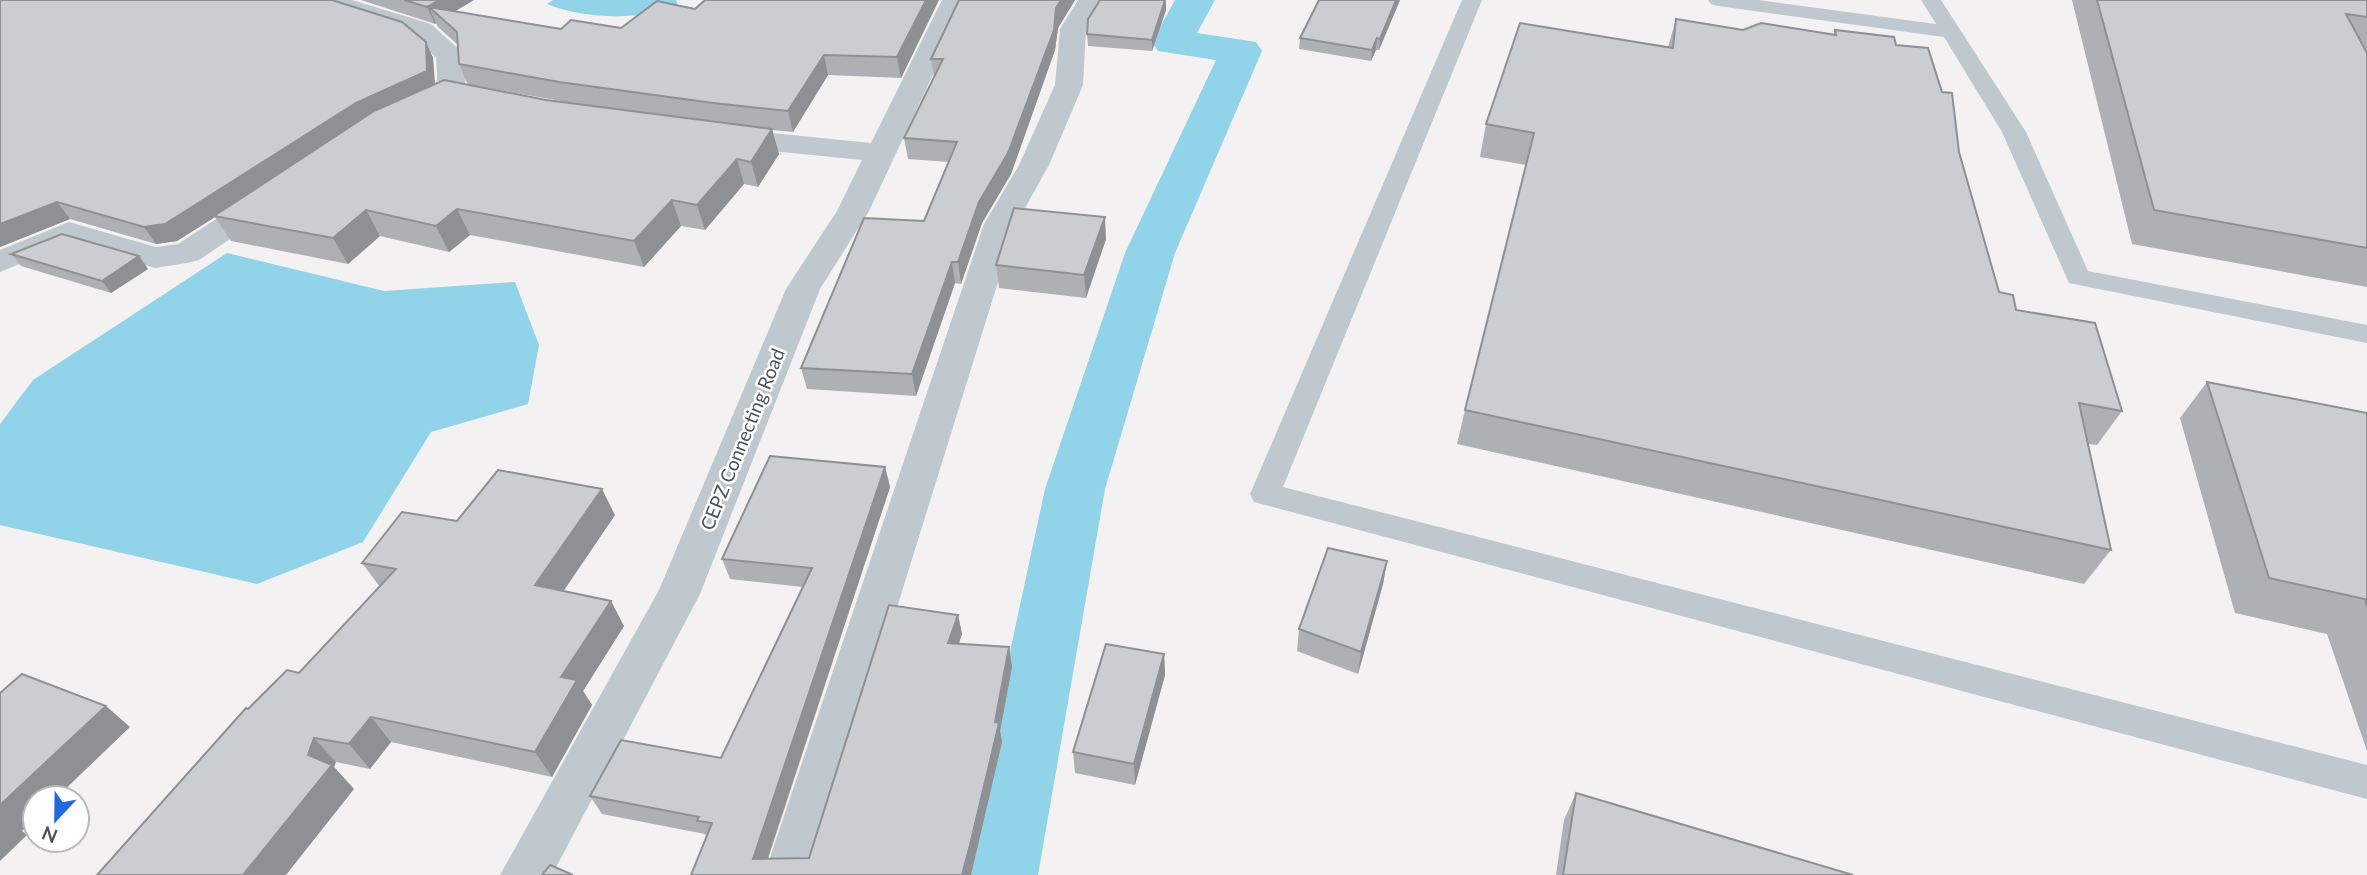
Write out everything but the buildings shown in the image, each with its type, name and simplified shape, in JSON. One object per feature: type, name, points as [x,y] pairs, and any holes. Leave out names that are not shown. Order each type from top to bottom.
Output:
[{"type":"street","points":[[325,0],[421,30],[450,54],[452,99]]},
{"type":"street","name":"CEPZ Connecting Road","points":[[525,875],[678,594],[803,289],[853,211],[955,0]]},
{"type":"street","points":[[789,875],[1000,224],[1034,165],[1069,85],[1073,29],[1091,0]]},
{"type":"street","points":[[690,133],[881,153]]},
{"type":"street","points":[[0,262],[69,232],[155,258],[187,253],[295,181]]},
{"type":"lane","points":[[1472,0],[1265,494],[2367,782]]},
{"type":"lane","points":[[1718,0],[1848,20],[1951,32]]},
{"type":"lane","points":[[1931,0],[2014,132],[2078,277],[2367,334]]},
{"type":"water","points":[[553,0],[676,0],[679,8],[630,16],[595,15],[547,4]]},
{"type":"water","points":[[227,253],[384,291],[515,282],[539,345],[528,404],[431,432],[363,542],[257,584],[0,525],[0,424],[33,380]]},
{"type":"waterway","points":[[1000,875],[1075,489],[1150,253],[1241,51],[1172,42],[1195,0]]}]
